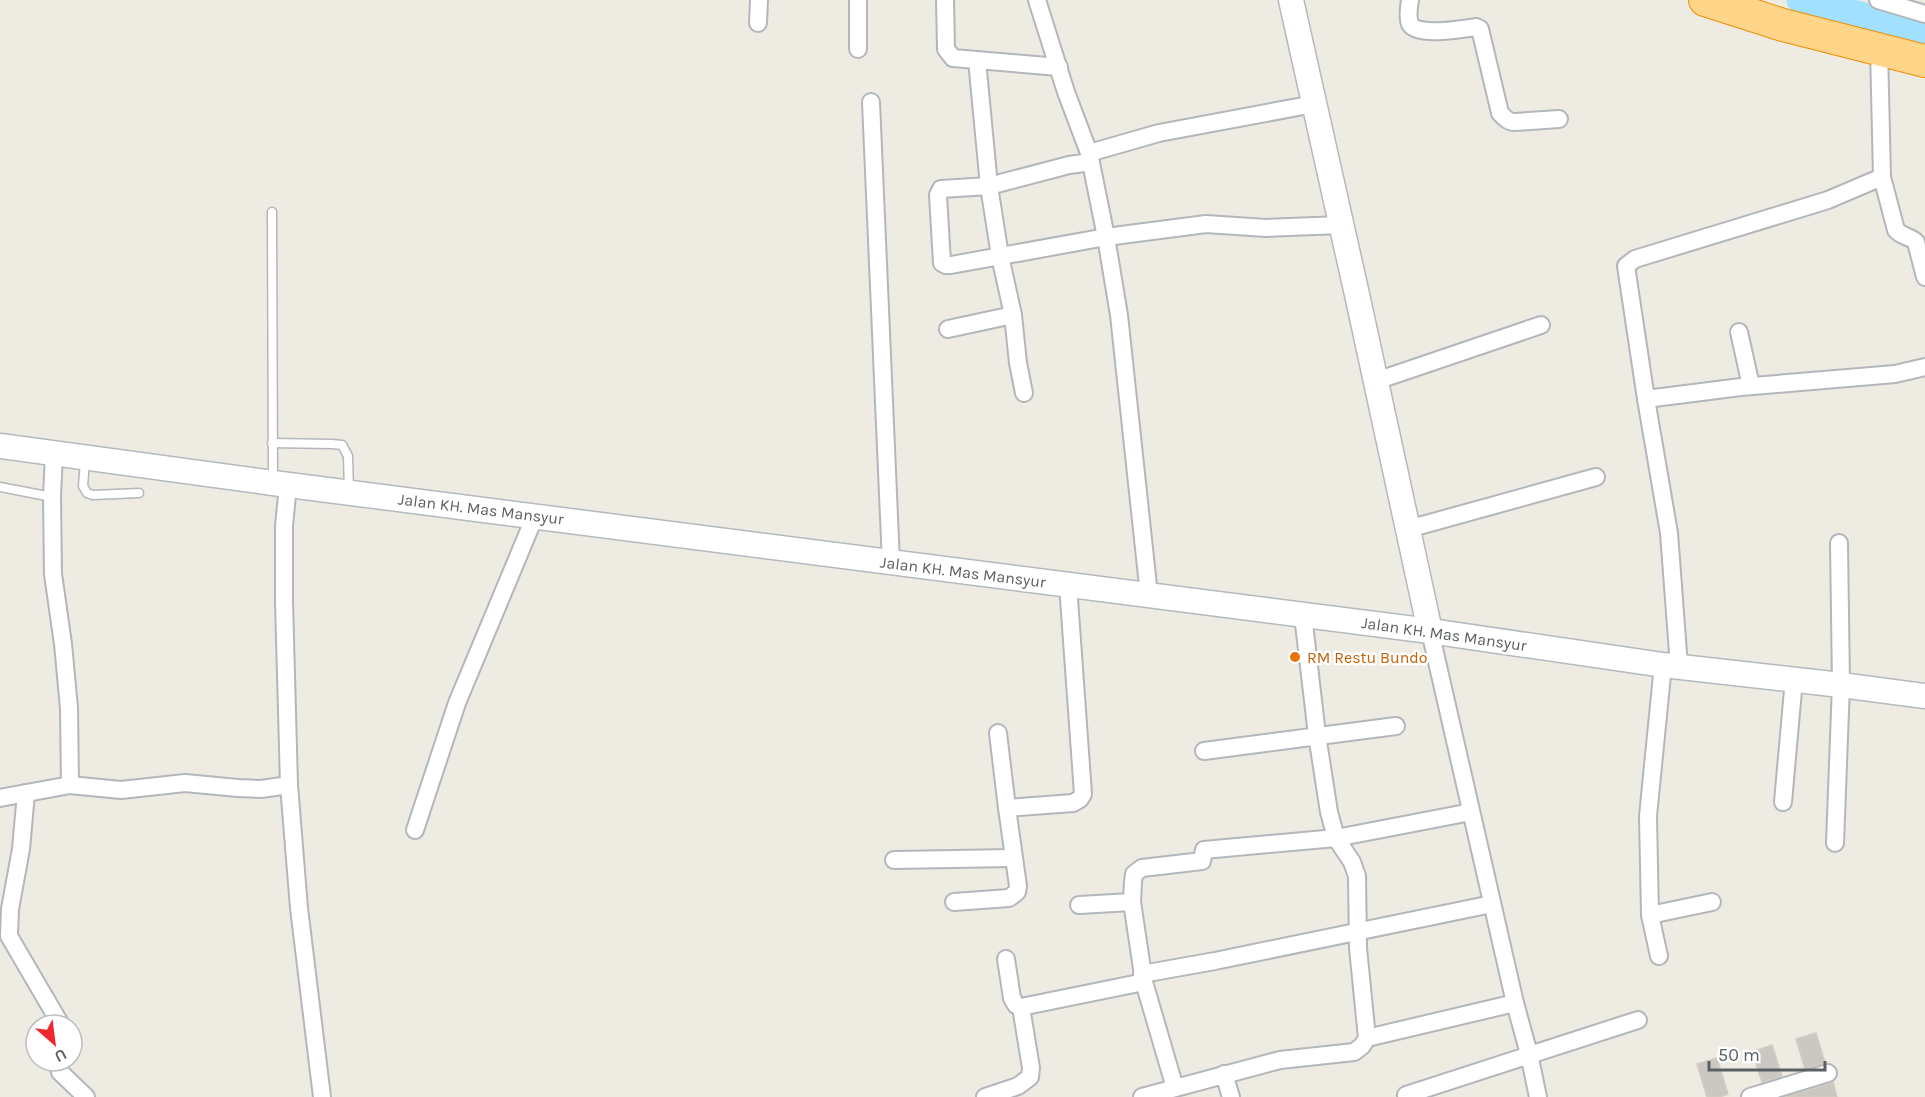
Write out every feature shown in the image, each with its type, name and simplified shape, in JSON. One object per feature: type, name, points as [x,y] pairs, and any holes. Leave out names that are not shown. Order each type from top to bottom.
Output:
[{"type":"highway","points":[[1705,0],[1783,25],[1925,61]]},
{"type":"street","points":[[758,23],[759,0]]},
{"type":"street","points":[[858,0],[858,49]]},
{"type":"street","points":[[945,0],[945,43],[948,55],[953,58],[1059,67]]},
{"type":"street","points":[[1037,0],[1066,92],[1090,157],[1106,237],[1119,315],[1149,595]]},
{"type":"street","points":[[1291,0],[1430,631],[1538,1097]]},
{"type":"street","points":[[1410,0],[1408,17],[1414,29],[1419,31],[1476,27],[1480,29],[1500,113],[1510,122],[1559,119]]},
{"type":"street","points":[[1878,0],[1925,14]]},
{"type":"street","points":[[1879,49],[1882,177],[1896,230],[1900,235],[1916,242],[1925,277]]},
{"type":"street","points":[[976,60],[989,186],[1024,393]]},
{"type":"street","points":[[871,102],[891,563]]},
{"type":"street","points":[[1314,104],[1159,133],[1069,165],[989,186],[944,188],[938,191],[942,263],[946,265],[1106,237],[1206,224],[1266,228],[1341,225]]},
{"type":"street","points":[[1659,956],[1650,915],[1648,804],[1671,665],[1670,533],[1646,399],[1626,266],[1631,261],[1828,200],[1882,177]]},
{"type":"street","points":[[948,329],[1012,315]]},
{"type":"street","points":[[1376,381],[1541,325]]},
{"type":"street","points":[[1739,332],[1751,386]]},
{"type":"street","points":[[1646,399],[1751,386],[1895,374],[1925,367]]},
{"type":"street","name":"Jalan KH. Mas Mansyur","points":[[0,446],[349,493],[1430,631],[1671,665],[1925,696]]},
{"type":"street","points":[[54,453],[53,574],[69,708],[70,785]]},
{"type":"street","points":[[1408,529],[1596,477]]},
{"type":"street","points":[[280,484],[284,526],[288,785],[301,930],[322,1097]]},
{"type":"street","points":[[415,830],[457,703],[535,516]]},
{"type":"street","points":[[1835,843],[1842,685],[1839,543]]},
{"type":"street","points":[[1006,808],[1073,802],[1079,800],[1083,794],[1068,585]]},
{"type":"street","points":[[1142,1097],[1280,1060],[1354,1052],[1362,1047],[1367,1038],[1355,869],[1336,838],[1329,812],[1317,735],[1303,615]]},
{"type":"street","points":[[1783,802],[1794,679]]},
{"type":"street","points":[[1204,751],[1396,726]]},
{"type":"street","points":[[954,903],[1009,898],[1015,895],[1018,889],[998,733]]},
{"type":"street","points":[[0,798],[70,785],[121,790],[185,783],[261,789],[288,785]]},
{"type":"street","points":[[26,793],[21,849],[10,909],[9,936],[54,1013]]},
{"type":"street","points":[[1175,1088],[1143,978],[1132,902],[1133,877],[1136,872],[1142,868],[1202,861],[1204,850],[1336,838],[1471,812]]},
{"type":"street","points":[[894,860],[1013,858]]},
{"type":"street","points":[[1079,905],[1132,902]]},
{"type":"street","points":[[1650,915],[1712,902]]},
{"type":"street","points":[[1006,960],[1013,1001],[1022,1007],[1215,961],[1492,904]]},
{"type":"street","points":[[1367,1038],[1515,1003]]},
{"type":"street","points":[[985,1097],[1018,1086],[1030,1077],[1031,1068],[1022,1007]]},
{"type":"street","points":[[1406,1095],[1638,1020]]},
{"type":"street","points":[[62,1073],[86,1097]]},
{"type":"street","points":[[1750,1097],[1828,1073]]},
{"type":"street","points":[[1224,1074],[1231,1097]]},
{"type":"lane","points":[[272,212],[272,443],[280,484]]},
{"type":"lane","points":[[272,443],[342,446],[348,456],[349,493]]},
{"type":"lane","points":[[86,457],[83,486],[87,493],[93,495],[139,493]]},
{"type":"lane","points":[[0,487],[52,497]]},
{"type":"building","points":[[1816,1033],[1825,1063],[1805,1069],[1796,1039]]},
{"type":"building","points":[[1772,1045],[1782,1076],[1762,1082],[1752,1052]]},
{"type":"building","points":[[1717,1058],[1728,1094],[1720,1097],[1707,1097],[1697,1064]]},
{"type":"building","points":[[1833,1082],[1837,1097],[1786,1097],[1831,1083]]},
{"type":"waterway","points":[[1800,0],[1925,31]]},
{"type":"place","name":"RM Restu Bundo","points":[[1295,657]]}]
